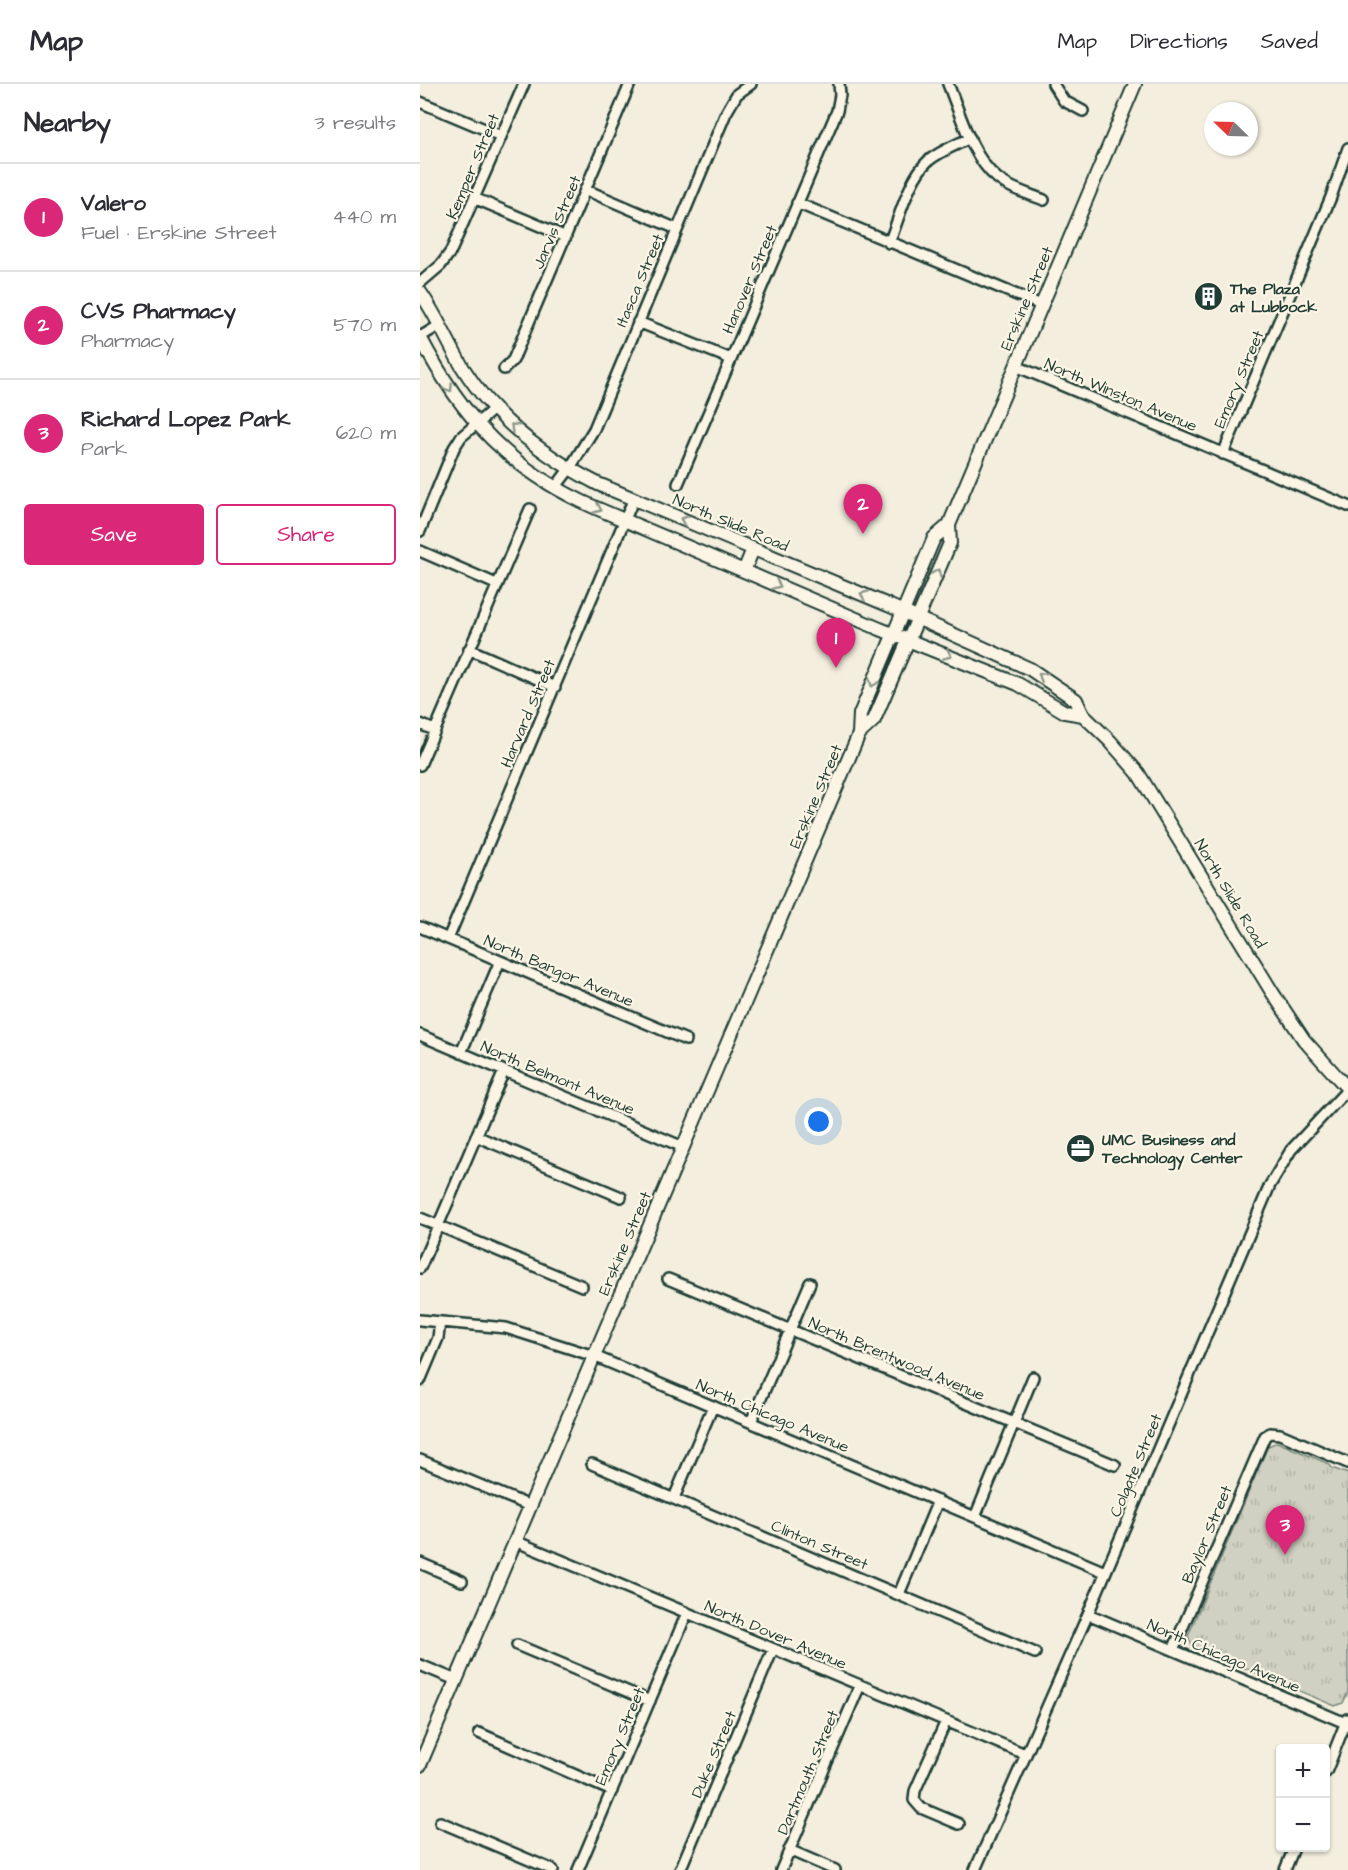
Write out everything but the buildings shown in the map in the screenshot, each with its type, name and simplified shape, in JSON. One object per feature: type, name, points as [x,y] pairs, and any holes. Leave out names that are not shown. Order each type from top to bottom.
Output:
[{"type":"main road","name":"Erskine Street","points":[[420,1765],[859,734],[860,714],[934,538],[948,525],[1135,84]]},
{"type":"main road","name":"North Slide Road","points":[[420,292],[464,369],[495,408],[522,435],[570,468],[598,484],[903,612],[1030,669],[1076,700],[1083,716],[1110,741],[1138,773],[1290,1019],[1304,1040],[1348,1089]]},
{"type":"main road","name":"North Slide Road","points":[[420,337],[441,377],[476,424],[514,460],[555,488],[578,501],[1018,684],[1065,712],[1083,716]]},
{"type":"main road","name":"Erskine Street","points":[[859,734],[874,720],[950,543],[948,525]]},
{"type":"main road","points":[[744,571],[753,549]]},
{"type":"street","name":"Kemper Street","points":[[420,283],[441,265],[451,251],[524,84]]},
{"type":"street","name":"Jarvis Street","points":[[504,369],[513,360],[630,84]]},
{"type":"street","name":"Itasca Street","points":[[555,488],[594,429],[731,103],[737,94],[751,84]]},
{"type":"street","name":"Hanover Street","points":[[678,484],[837,111],[840,95],[838,84]]},
{"type":"street","points":[[948,84],[969,138],[984,164],[998,179],[1044,200]]},
{"type":"street","points":[[1053,84],[1064,101],[1083,111]]},
{"type":"street","points":[[420,102],[501,136]]},
{"type":"street","points":[[890,243],[916,177],[926,163],[937,154],[969,138]]},
{"type":"street","name":"Emory Street","points":[[1223,454],[1331,197],[1348,148]]},
{"type":"street","points":[[586,190],[677,229]]},
{"type":"street","points":[[474,198],[566,237]]},
{"type":"street","points":[[797,203],[1041,305]]},
{"type":"street","points":[[638,322],[731,359]]},
{"type":"street","points":[[420,337],[440,325]]},
{"type":"street","name":"North Winston Avenue","points":[[1016,366],[1348,506]]},
{"type":"street","points":[[420,531],[454,448],[461,438],[495,408]]},
{"type":"street","name":"Harvard Street","points":[[448,939],[634,498]]},
{"type":"street","points":[[420,765],[530,509]]},
{"type":"street","points":[[420,551],[496,584]]},
{"type":"street","points":[[469,650],[555,687]]},
{"type":"street","points":[[420,724],[434,730]]},
{"type":"street","name":"North Bangor Avenue","points":[[420,927],[686,1040]]},
{"type":"street","points":[[461,1053],[500,961]]},
{"type":"street","name":"North Belmont Avenue","points":[[420,1035],[684,1147]]},
{"type":"street","points":[[420,1268],[504,1071]]},
{"type":"street","name":"Colgate Street","points":[[975,1870],[1088,1614],[1270,1185],[1291,1150],[1348,1089]]},
{"type":"street","points":[[476,1136],[621,1197]]},
{"type":"street","points":[[420,1218],[582,1286]]},
{"type":"street","name":"North Brentwood Avenue","points":[[668,1279],[1114,1466]]},
{"type":"street","points":[[751,1422],[810,1283]]},
{"type":"street","name":"North Chicago Avenue","points":[[420,1320],[506,1328],[594,1356],[1106,1572]]},
{"type":"street","points":[[420,1381],[438,1338],[440,1322]]},
{"type":"street","points":[[975,1517],[1033,1377]]},
{"type":"street","points":[[674,1498],[713,1406]]},
{"type":"street","name":"Baylor Street","points":[[1173,1650],[1261,1442],[1270,1433],[1280,1434],[1348,1463]]},
{"type":"street","points":[[420,1460],[530,1506]]},
{"type":"street","name":"Clinton Street","points":[[592,1464],[1035,1653]]},
{"type":"street","points":[[899,1594],[938,1501]]},
{"type":"street","name":"North Dover Avenue","points":[[515,1541],[1025,1754]]},
{"type":"street","points":[[420,1563],[462,1581]]},
{"type":"street","name":"Emory Street","points":[[578,1870],[687,1613]]},
{"type":"street","name":"North Chicago Avenue","points":[[1088,1614],[1347,1721]]},
{"type":"street","points":[[518,1645],[650,1701]]},
{"type":"street","name":"Duke Street","points":[[680,1870],[773,1649]]},
{"type":"street","points":[[420,1665],[456,1680]]},
{"type":"street","name":"Dartmouth Street","points":[[781,1870],[860,1685]]},
{"type":"street","points":[[946,1721],[915,1791],[914,1800],[921,1808],[959,1824]]},
{"type":"street","points":[[1330,1762],[1347,1721]]},
{"type":"street","points":[[479,1734],[612,1791]]},
{"type":"street","points":[[440,1822],[553,1870]]},
{"type":"street","points":[[789,1850],[835,1870]]},
{"type":"street","points":[[1285,1870],[1292,1852]]},
{"type":"green space","points":[[1277,1442],[1348,1474],[1348,1692],[1343,1703],[1335,1706],[1192,1646],[1188,1636],[1268,1446]]},
{"type":"place","name":"The Plaza at Lubbock","points":[[1209,297]]},
{"type":"place","name":"CVS Pharmacy","points":[[863,534]]},
{"type":"place","name":"Valero","points":[[836,668]]},
{"type":"place","name":"UMC Business and Technology Center","points":[[1081,1148]]},
{"type":"place","name":"Richard Lopez Park","points":[[1285,1555]]}]
